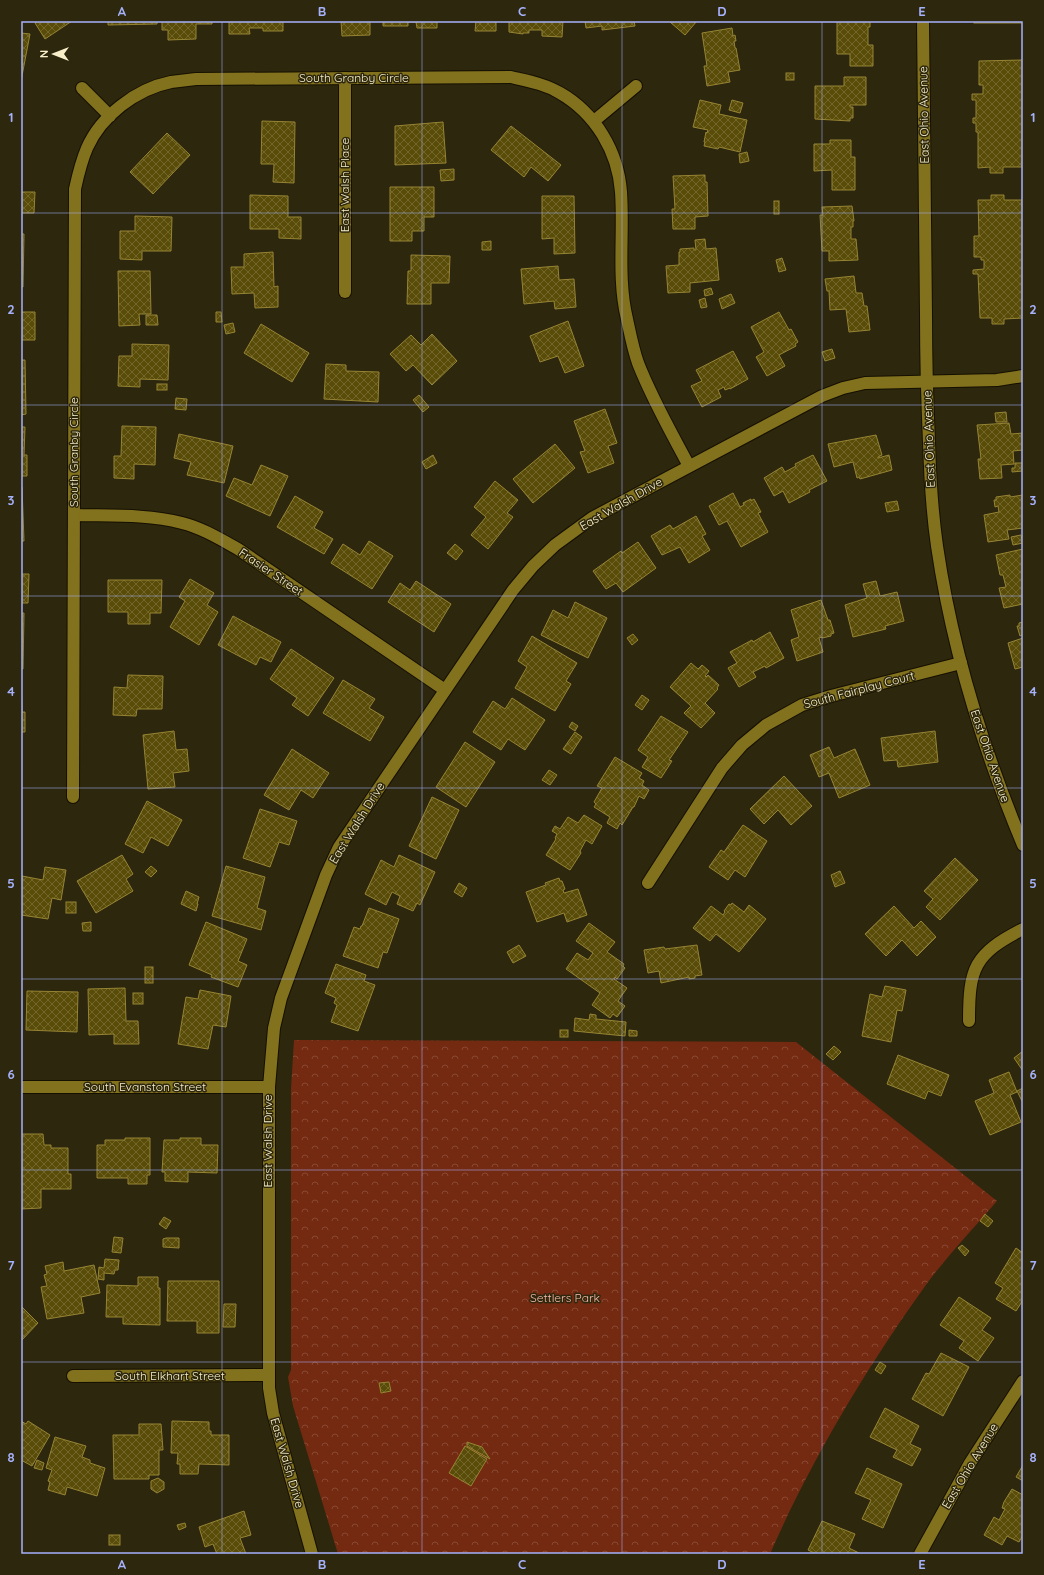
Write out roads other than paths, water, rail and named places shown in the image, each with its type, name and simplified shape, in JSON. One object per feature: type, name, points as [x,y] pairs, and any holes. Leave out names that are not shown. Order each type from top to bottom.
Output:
[{"type":"street","name":"East Ohio Avenue","points":[[923,21],[927,381],[931,499],[944,588],[961,663],[985,745],[1005,802],[1023,844]]},
{"type":"street","name":"South Granby Circle","points":[[73,797],[75,189],[80,164],[88,146],[102,125],[129,100],[146,90],[170,82],[196,79],[511,77],[536,82],[560,92],[580,107],[594,121],[607,142],[617,166],[621,191],[623,286],[626,317],[638,362],[656,404],[689,466]]},
{"type":"street","name":"East Walsh Place","points":[[345,78],[345,292]]},
{"type":"street","points":[[594,121],[636,86]]},
{"type":"street","points":[[82,88],[110,116]]},
{"type":"street","name":"East Walsh Drive","points":[[312,1554],[272,1413],[268,1375],[269,1087],[274,1028],[281,998],[326,875],[339,847],[513,590],[533,566],[555,545],[592,518],[822,396],[843,388],[865,383],[997,380],[1023,376]]},
{"type":"street","name":"Frasier Street","points":[[74,515],[142,516],[183,523],[211,534],[238,549],[445,690]]},
{"type":"street","name":"South Fairplay Court","points":[[648,883],[722,768],[742,745],[766,725],[802,705],[831,696],[961,663]]},
{"type":"street","points":[[969,1021],[971,980],[979,961],[992,947],[1023,929]]},
{"type":"street","name":"South Evanston Street","points":[[21,1087],[269,1087]]},
{"type":"street","name":"South Elkhart Street","points":[[73,1376],[268,1375]]},
{"type":"street","name":"East Ohio Avenue","points":[[920,1554],[970,1463],[1023,1381]]},
{"type":"park label","name":"Settlers Park","points":[[565,1298]]}]
